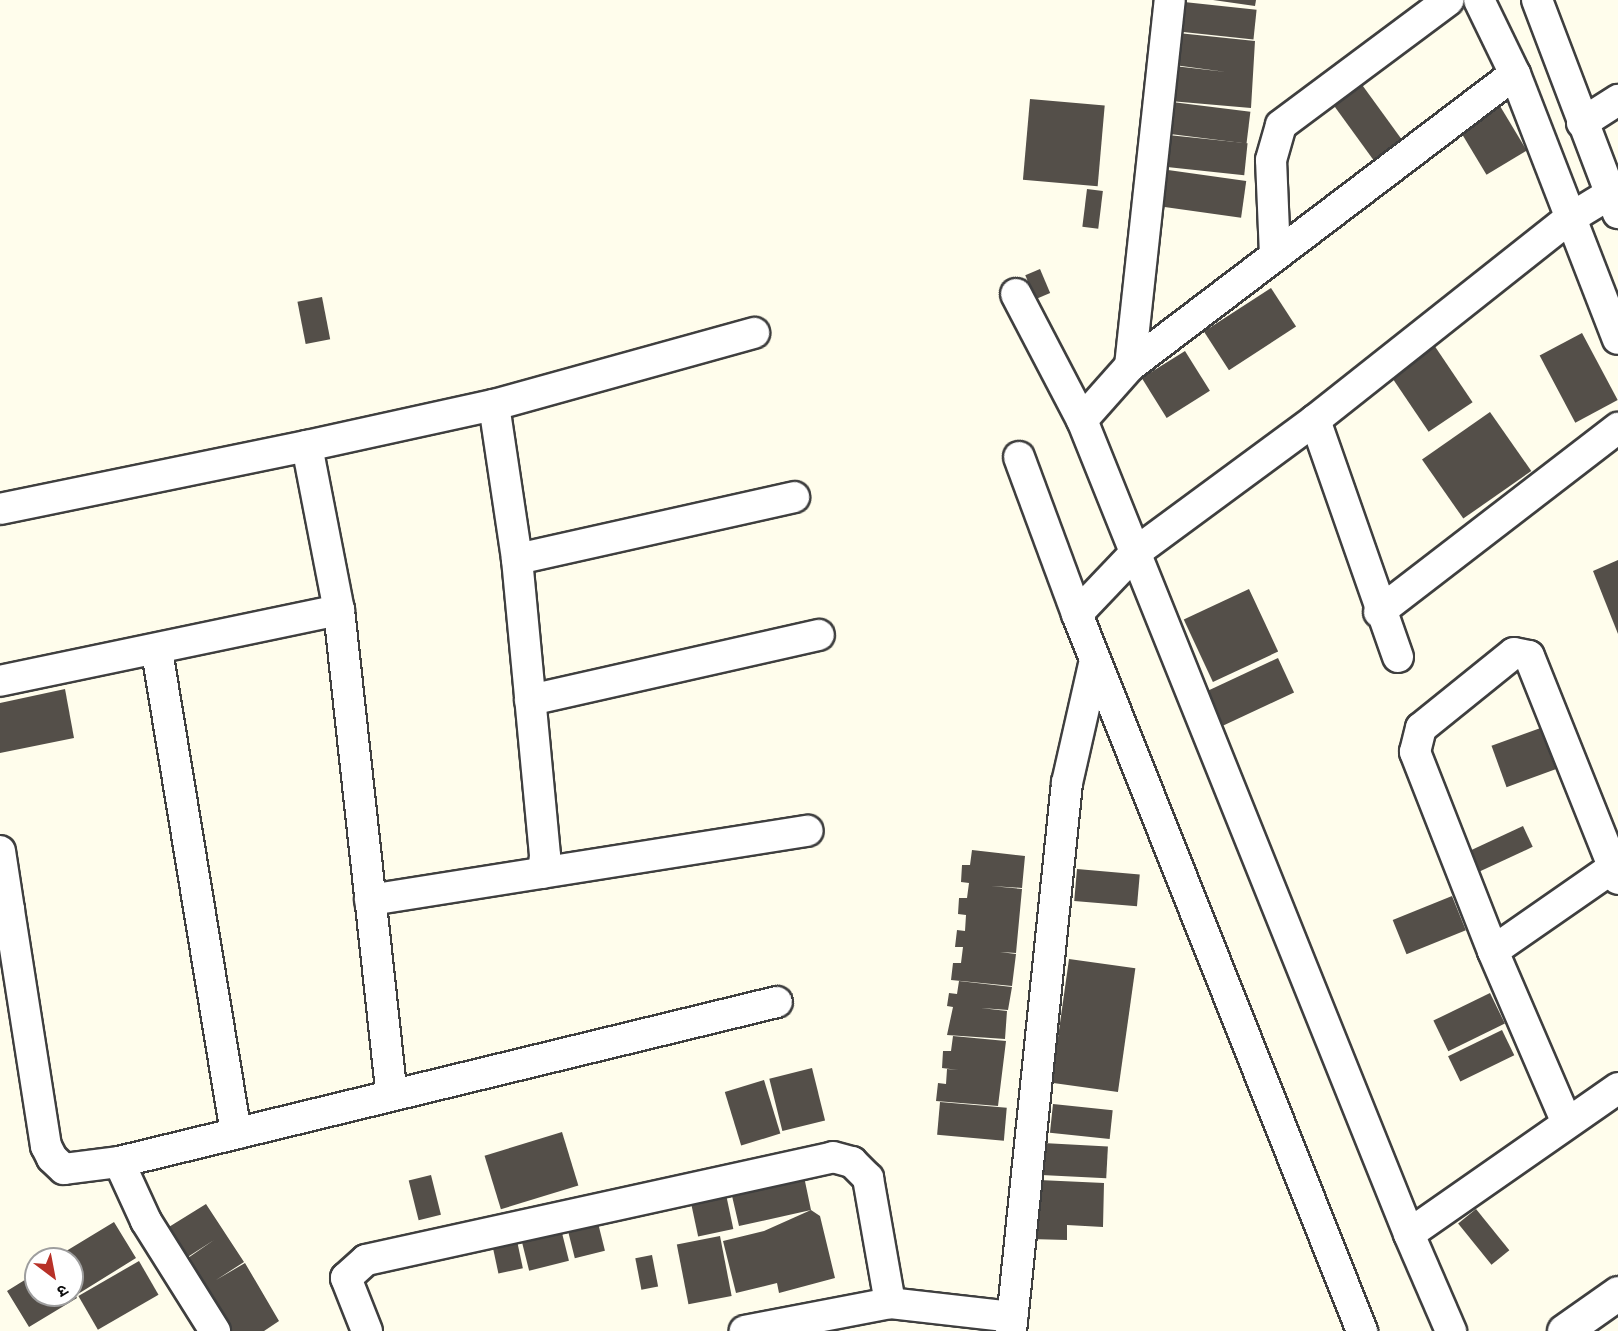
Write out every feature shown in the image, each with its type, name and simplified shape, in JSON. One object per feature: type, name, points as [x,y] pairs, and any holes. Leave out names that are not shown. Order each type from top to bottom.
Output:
[{"type":"street","points":[[1130,366],[1170,0]]},
{"type":"street","points":[[1275,255],[1271,160],[1281,125],[1449,0]]},
{"type":"street","points":[[1479,0],[1515,74],[1569,219],[1618,339]]},
{"type":"street","points":[[1077,614],[1136,552],[1315,420],[1569,219],[1614,204],[1537,0]]},
{"type":"street","points":[[1082,420],[1130,366],[1515,74]]},
{"type":"street","points":[[1582,123],[1618,100]]},
{"type":"street","points":[[1016,294],[1082,420],[1409,1234],[1451,1331]]},
{"type":"street","points":[[0,509],[494,405],[754,333]]},
{"type":"street","points":[[494,405],[517,559],[545,856],[543,873]]},
{"type":"street","points":[[1315,420],[1379,612],[1398,657]]},
{"type":"street","points":[[1379,612],[1618,428]]},
{"type":"street","points":[[307,446],[339,610],[392,1095]]},
{"type":"street","points":[[1019,457],[1095,660],[1362,1331]]},
{"type":"street","points":[[517,559],[794,497]]},
{"type":"street","points":[[0,681],[157,651],[339,610]]},
{"type":"street","points":[[531,700],[819,635]]},
{"type":"street","points":[[157,651],[236,1134]]},
{"type":"street","points":[[1493,951],[1616,873],[1529,656],[1514,653],[1421,728],[1415,752],[1493,951],[1568,1123]]},
{"type":"street","points":[[745,1331],[842,1320],[890,1303],[1011,1324],[1067,783],[1095,660]]},
{"type":"street","points":[[370,900],[808,831]]},
{"type":"street","points":[[0,851],[5,912],[46,1146],[52,1158],[64,1169],[119,1162],[777,1002]]},
{"type":"street","points":[[1409,1234],[1618,1088]]},
{"type":"street","points":[[367,1331],[346,1278],[366,1260],[833,1157],[852,1162],[868,1178],[890,1303]]},
{"type":"street","points":[[119,1162],[146,1221],[215,1331]]},
{"type":"street","points":[[1564,1331],[1618,1293]]},
{"type":"building","points":[[1213,0],[1256,0],[1255,6]]},
{"type":"building","points":[[1184,2],[1257,10],[1253,39],[1181,32]]},
{"type":"building","points":[[1178,33],[1255,41],[1251,108],[1170,101],[1174,66],[1226,72],[1174,65]]},
{"type":"building","points":[[1360,82],[1402,140],[1374,161],[1332,103]]},
{"type":"building","points":[[1030,99],[1105,106],[1098,186],[1023,180]]},
{"type":"building","points":[[1172,102],[1250,112],[1247,143],[1168,134]]},
{"type":"building","points":[[1500,106],[1527,151],[1486,175],[1460,130]]},
{"type":"building","points":[[1168,135],[1248,143],[1244,175],[1165,167]]},
{"type":"building","points":[[1168,170],[1246,181],[1241,218],[1163,207]]},
{"type":"building","points":[[1087,189],[1103,191],[1098,229],[1082,227]]},
{"type":"building","points":[[1040,269],[1050,293],[1035,299],[1025,275]]},
{"type":"building","points":[[1271,288],[1296,327],[1229,370],[1204,332]]},
{"type":"building","points":[[322,297],[330,339],[306,344],[297,302]]},
{"type":"building","points":[[1582,333],[1618,400],[1575,423],[1540,356]]},
{"type":"building","points":[[1434,345],[1473,402],[1429,432],[1390,375]]},
{"type":"building","points":[[1185,351],[1210,391],[1167,418],[1142,378]]},
{"type":"building","points":[[1490,412],[1531,471],[1463,519],[1422,460]]},
{"type":"building","points":[[1618,560],[1618,634],[1593,571]]},
{"type":"building","points":[[1249,589],[1278,652],[1213,682],[1184,619]]},
{"type":"building","points":[[1278,658],[1294,692],[1223,725],[1207,691]]},
{"type":"building","points":[[65,689],[74,738],[0,753],[0,703]]},
{"type":"building","points":[[1546,726],[1561,767],[1507,787],[1491,746]]},
{"type":"building","points":[[1523,826],[1533,847],[1477,873],[1468,852]]},
{"type":"building","points":[[972,850],[1025,856],[1022,888],[991,886],[1022,889],[1016,953],[1000,952],[1016,954],[1012,986],[951,980],[953,963],[961,963],[963,947],[955,947],[957,930],[965,931],[966,915],[958,914],[959,898],[967,898],[969,883],[961,882],[962,865],[970,865]]},
{"type":"building","points":[[1077,869],[1140,874],[1137,906],[1074,901]]},
{"type":"building","points":[[1452,896],[1466,930],[1407,954],[1393,920]]},
{"type":"building","points":[[1069,959],[1135,968],[1118,1092],[1052,1083]]},
{"type":"building","points":[[959,981],[1012,987],[1008,1010],[981,1008],[1007,1011],[1005,1039],[947,1035],[953,1007],[947,1006],[949,993],[957,994]]},
{"type":"building","points":[[1490,993],[1505,1024],[1448,1051],[1433,1021]]},
{"type":"building","points":[[1502,1030],[1514,1055],[1460,1081],[1448,1056]]},
{"type":"building","points":[[953,1036],[1006,1041],[998,1106],[936,1101],[938,1083],[946,1084],[947,1069],[958,1070],[942,1068],[943,1051],[951,1051]]},
{"type":"building","points":[[812,1068],[825,1120],[782,1131],[769,1079]]},
{"type":"building","points":[[764,1080],[780,1134],[741,1146],[725,1092]]},
{"type":"building","points":[[940,1102],[1007,1108],[1004,1141],[937,1135]]},
{"type":"building","points":[[1053,1104],[1113,1110],[1110,1139],[1050,1133]]},
{"type":"building","points":[[562,1132],[578,1186],[501,1209],[485,1156]]},
{"type":"building","points":[[1043,1143],[1108,1146],[1106,1178],[1041,1175]]},
{"type":"building","points":[[802,1167],[811,1210],[739,1226],[729,1183]]},
{"type":"building","points":[[431,1175],[441,1215],[419,1220],[409,1181]]},
{"type":"building","points":[[1039,1180],[1104,1183],[1103,1227],[1067,1225],[1067,1240],[1030,1239]]},
{"type":"building","points":[[724,1185],[733,1229],[698,1237],[689,1192]]},
{"type":"building","points":[[206,1204],[244,1262],[216,1280],[245,1263],[279,1321],[264,1331],[228,1331],[185,1260],[214,1240],[183,1260],[164,1230]]},
{"type":"building","points":[[1476,1209],[1509,1250],[1491,1265],[1458,1223]]},
{"type":"building","points":[[811,1210],[820,1216],[835,1278],[779,1293],[777,1283],[736,1293],[723,1241],[764,1231]]},
{"type":"building","points":[[595,1211],[605,1251],[575,1258],[565,1218]]},
{"type":"building","points":[[559,1221],[569,1261],[529,1271],[519,1231]]},
{"type":"building","points":[[114,1222],[136,1258],[84,1290],[84,1247],[73,1247]]},
{"type":"building","points":[[516,1236],[523,1268],[498,1273],[492,1241]]},
{"type":"building","points":[[720,1236],[732,1296],[688,1304],[677,1244]]},
{"type":"building","points":[[652,1255],[658,1286],[641,1290],[635,1258]]},
{"type":"building","points":[[139,1261],[158,1295],[98,1330],[84,1306],[84,1293]]},
{"type":"building","points":[[24,1280],[24,1307],[62,1307],[29,1327],[7,1291]]}]
